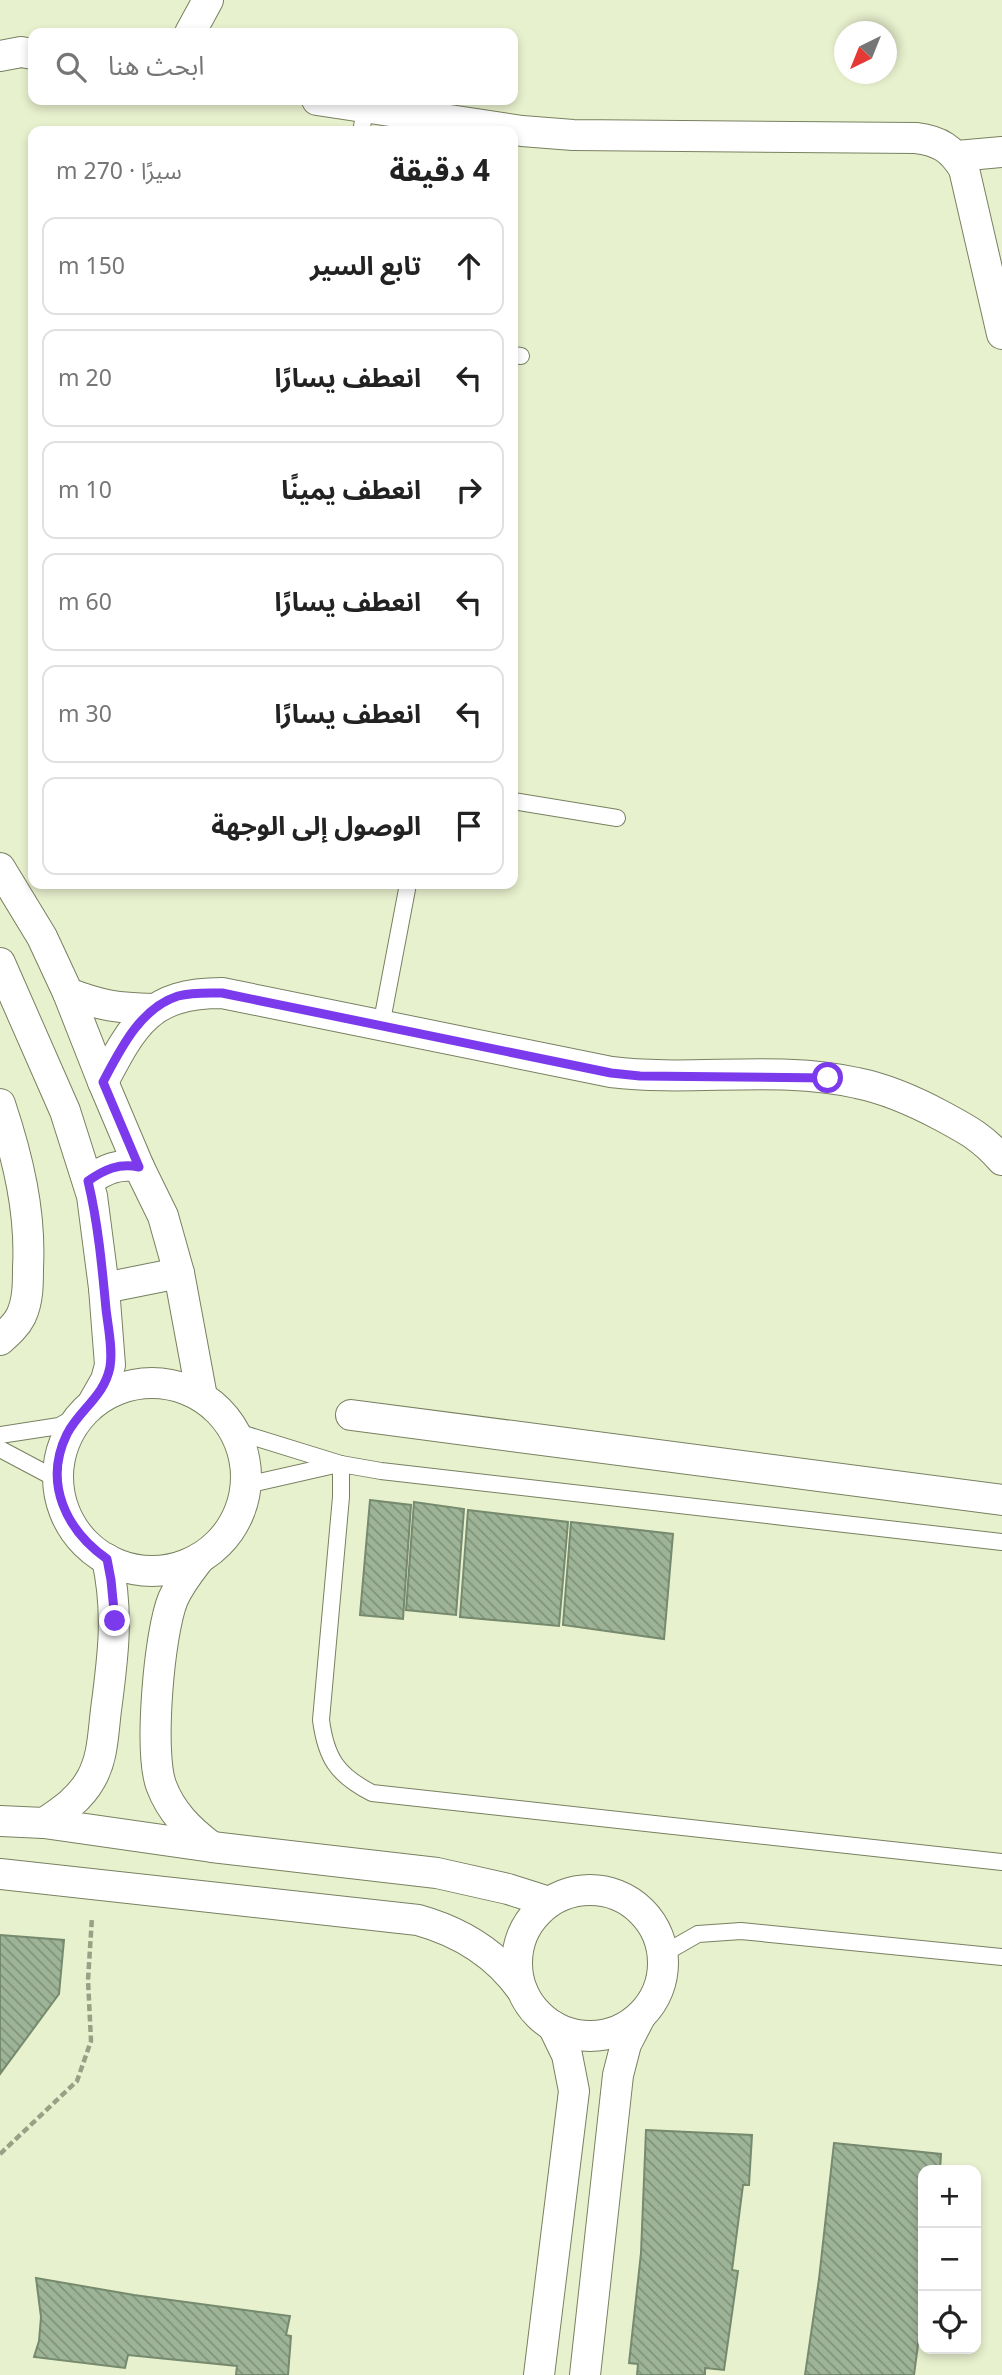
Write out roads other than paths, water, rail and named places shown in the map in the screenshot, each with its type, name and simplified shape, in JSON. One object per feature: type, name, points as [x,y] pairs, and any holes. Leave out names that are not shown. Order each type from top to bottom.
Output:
[{"type":"street","points":[[192,28],[208,0]]},
{"type":"street","points":[[208,0],[213,28]]},
{"type":"street","points":[[329,105],[363,119],[456,126]]},
{"type":"street","points":[[518,131],[573,135],[916,138],[939,143],[957,156],[964,169],[1002,334]]},
{"type":"street","points":[[957,156],[1002,152]]},
{"type":"street","points":[[0,868],[41,937],[68,993],[139,1167],[163,1216],[179,1273],[202,1397]]},
{"type":"street","points":[[0,963],[65,1111],[88,1181],[104,1288],[110,1365],[106,1380],[67,1434],[59,1458],[58,1484],[62,1507],[73,1528],[88,1546],[107,1559],[130,1568],[153,1571],[178,1567],[200,1558]]},
{"type":"street","points":[[68,993],[108,1007],[153,1009]]},
{"type":"street","points":[[103,1082],[134,1030],[153,1009],[176,997],[222,993],[611,1073],[640,1076],[785,1076],[859,1083],[925,1106],[979,1136],[1002,1160]]},
{"type":"street","points":[[0,1104],[24,1194],[30,1240],[26,1304],[11,1331],[0,1340]]},
{"type":"street","points":[[88,1181],[106,1169],[127,1164],[139,1167]]},
{"type":"street","points":[[104,1288],[179,1273]]},
{"type":"street","points":[[88,1407],[119,1388],[148,1382],[176,1385],[202,1397],[220,1412],[234,1431],[243,1453],[246,1485],[239,1512],[223,1538],[200,1558],[180,1587],[166,1620],[160,1668],[155,1741],[160,1783],[168,1802],[188,1827],[212,1847]]},
{"type":"street","points":[[351,1415],[1002,1500]]},
{"type":"street","points":[[44,1823],[62,1812],[78,1797],[91,1780],[99,1760],[114,1642],[114,1600],[107,1559]]},
{"type":"street","points":[[0,1821],[44,1823],[212,1847],[437,1872],[549,1902]]},
{"type":"street","points":[[0,1874],[418,1920],[462,1936],[483,1949],[501,1964],[535,2011],[553,2026],[575,2034],[598,2036],[621,2030],[640,2017]]},
{"type":"street","points":[[522,1990],[517,1965],[520,1941],[531,1919],[549,1902],[572,1892],[597,1890],[621,1896],[641,1910],[656,1931],[663,1954],[663,1977],[654,1999],[640,2017],[626,2043],[618,2075],[585,2375]]},
{"type":"street","points":[[539,2375],[574,2091],[567,2055],[553,2026]]},
{"type":"lane","points":[[518,802],[617,818]]},
{"type":"lane","points":[[382,1026],[407,889]]},
{"type":"lane","points":[[0,1435],[59,1426],[88,1407]]},
{"type":"lane","points":[[234,1431],[341,1464],[381,1471],[1002,1542]]},
{"type":"lane","points":[[0,1449],[48,1475],[58,1484]]},
{"type":"lane","points":[[246,1485],[341,1464]]},
{"type":"lane","points":[[341,1464],[341,1497],[321,1720],[324,1742],[331,1760],[340,1772],[356,1784],[372,1793],[392,1797],[1002,1862]]},
{"type":"lane","points":[[663,1954],[698,1934],[741,1931],[1002,1957]]}]
